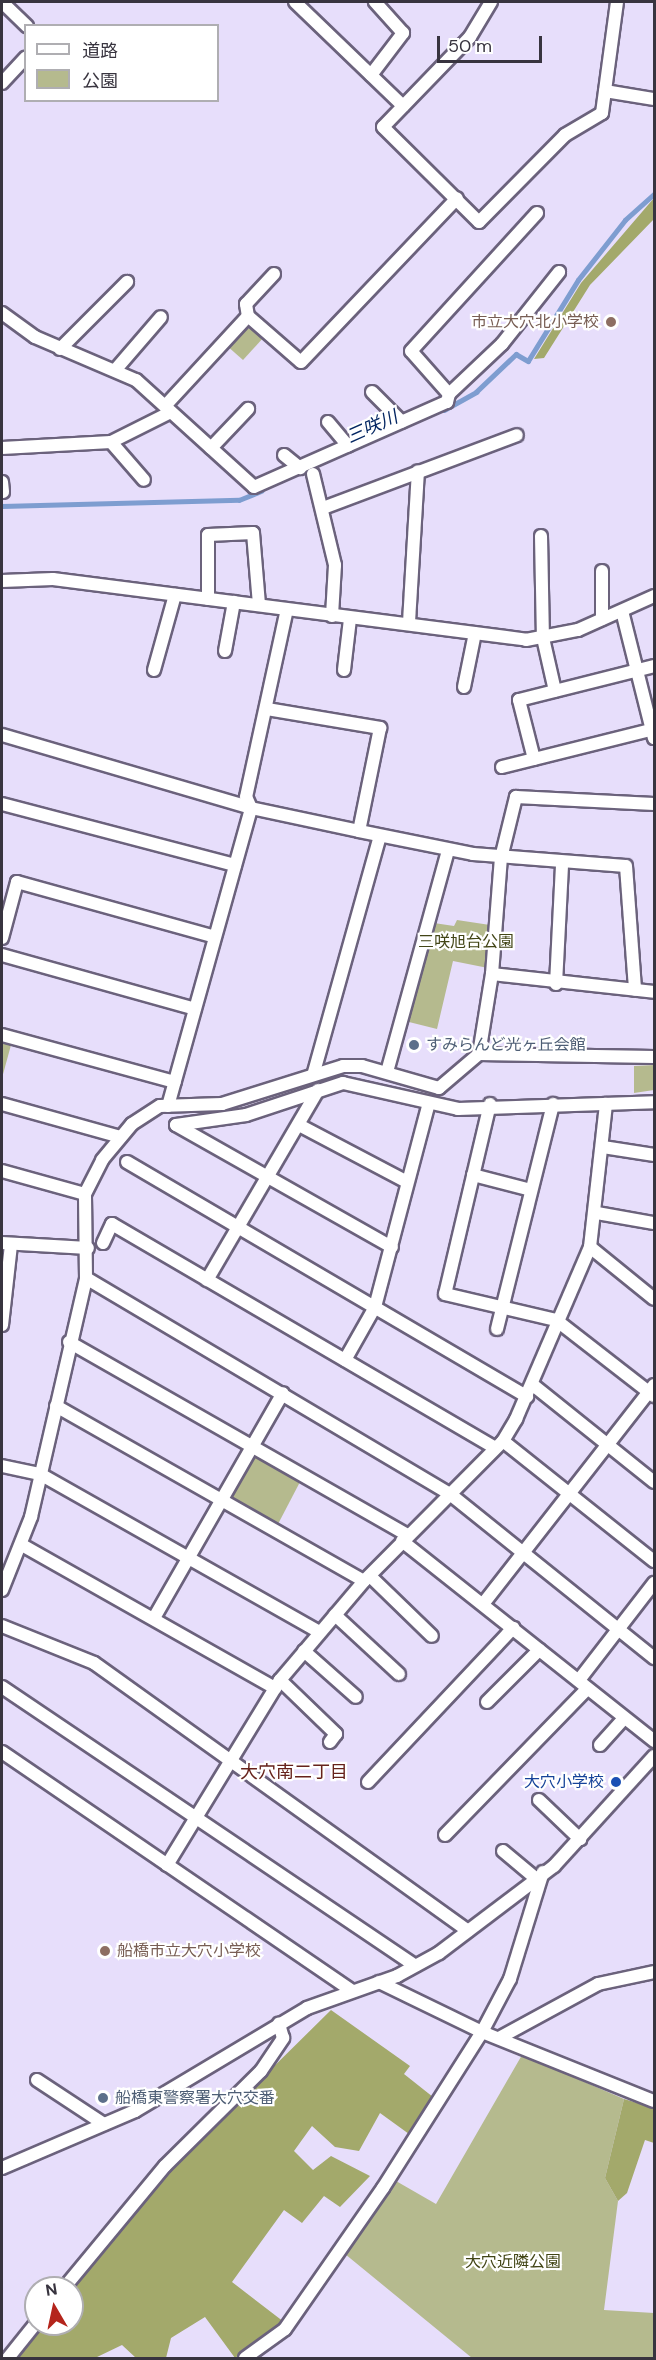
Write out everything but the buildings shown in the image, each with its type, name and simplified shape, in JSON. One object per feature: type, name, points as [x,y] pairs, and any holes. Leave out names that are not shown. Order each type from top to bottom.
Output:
[{"type":"street","points":[[2,2],[25,24]]},
{"type":"street","points":[[295,2],[403,106]]},
{"type":"street","points":[[371,75],[403,33],[375,2]]},
{"type":"street","points":[[491,2],[470,36],[382,127],[479,222],[565,135],[602,113],[617,2]]},
{"type":"street","points":[[2,83],[24,59]]},
{"type":"street","points":[[605,91],[654,99]]},
{"type":"street","points":[[274,274],[246,304],[248,316],[301,362],[457,198]]},
{"type":"street","points":[[449,394],[411,351],[537,213]]},
{"type":"street","points":[[2,313],[60,349],[117,368],[168,409],[254,487],[308,468],[348,446],[447,402],[449,394],[502,344],[559,272]]},
{"type":"street","points":[[60,349],[127,282]]},
{"type":"street","points":[[2,448],[111,442],[168,409],[248,316]]},
{"type":"street","points":[[117,368],[160,317]]},
{"type":"street","points":[[372,392],[402,422]]},
{"type":"street","points":[[211,448],[248,409]]},
{"type":"street","points":[[328,423],[348,446]]},
{"type":"street","points":[[323,508],[517,435]]},
{"type":"street","points":[[111,442],[144,480]]},
{"type":"street","points":[[284,454],[308,468],[323,508],[335,564],[332,616]]},
{"type":"street","points":[[409,622],[418,471]]},
{"type":"street","points":[[208,599],[208,535],[253,533],[259,604]]},
{"type":"street","points":[[541,536],[543,638],[555,691]]},
{"type":"street","points":[[602,571],[602,619]]},
{"type":"street","points":[[2,581],[52,579],[259,604],[286,613],[409,622],[475,633],[543,638],[602,619],[654,596]]},
{"type":"street","points":[[154,670],[175,595]]},
{"type":"street","points":[[225,651],[234,602]]},
{"type":"street","points":[[502,767],[654,732],[622,611]]},
{"type":"street","points":[[168,1106],[251,808],[246,797],[267,709],[286,613]]},
{"type":"street","points":[[344,670],[350,619]]},
{"type":"street","points":[[464,687],[475,633]]},
{"type":"street","points":[[534,759],[519,700],[654,666]]},
{"type":"street","points":[[267,709],[380,728],[359,831]]},
{"type":"street","points":[[2,735],[251,808],[380,836],[501,858],[562,864],[626,866],[635,990]]},
{"type":"street","points":[[2,1590],[22,1545],[86,1278],[88,1248],[82,1210],[85,1194],[120,1137],[147,1112],[168,1106],[222,1104],[314,1072],[362,1066],[439,1088],[479,1054],[492,974],[501,858],[516,797],[654,804]]},
{"type":"street","points":[[2,804],[235,865]]},
{"type":"street","points":[[314,1072],[380,836]]},
{"type":"street","points":[[387,1072],[448,850]]},
{"type":"street","points":[[556,984],[562,864]]},
{"type":"street","points":[[2,938],[17,882],[215,937]]},
{"type":"street","points":[[2,955],[195,1009]]},
{"type":"street","points":[[492,974],[556,984],[654,992]]},
{"type":"street","points":[[2,1035],[175,1082]]},
{"type":"street","points":[[479,1054],[654,1057]]},
{"type":"street","points":[[392,1247],[268,1174],[176,1125],[246,1115],[318,1089],[355,1083],[458,1109],[490,1104],[654,1102]]},
{"type":"street","points":[[207,1280],[318,1089]]},
{"type":"street","points":[[345,1360],[375,1308],[429,1103]]},
{"type":"street","points":[[2,1104],[120,1137]]},
{"type":"street","points":[[483,1604],[569,1493],[653,1391],[556,1320],[445,1294],[490,1104]]},
{"type":"street","points":[[497,1329],[553,1104]]},
{"type":"street","points":[[167,1865],[234,1761],[277,1684],[319,1632],[367,1579],[498,1444],[527,1396],[556,1320],[590,1247],[597,1213],[606,1104]]},
{"type":"street","points":[[299,1125],[407,1182]]},
{"type":"street","points":[[603,1148],[654,1155]]},
{"type":"street","points":[[127,1162],[527,1396]]},
{"type":"street","points":[[2,1171],[85,1194]]},
{"type":"street","points":[[473,1175],[531,1190]]},
{"type":"street","points":[[597,1213],[654,1223]]},
{"type":"street","points":[[103,1243],[112,1224],[345,1360],[498,1444],[569,1493],[654,1561]]},
{"type":"street","points":[[2,1323],[6,1244],[88,1248]]},
{"type":"street","points":[[590,1247],[654,1299]]},
{"type":"street","points":[[86,1278],[450,1494],[654,1658]]},
{"type":"street","points":[[69,1342],[253,1445],[405,1538],[654,1742]]},
{"type":"street","points":[[533,1385],[654,1482]]},
{"type":"street","points":[[154,1618],[283,1393]]},
{"type":"street","points":[[56,1406],[367,1579],[432,1636]]},
{"type":"street","points":[[2,1466],[40,1474],[188,1560],[319,1632]]},
{"type":"street","points":[[22,1545],[277,1684],[336,1734],[330,1742]]},
{"type":"street","points":[[445,1834],[583,1684],[618,1630],[654,1583]]},
{"type":"street","points":[[335,1616],[399,1674]]},
{"type":"street","points":[[2,1626],[94,1663],[234,1761],[468,1931]]},
{"type":"street","points":[[368,1782],[513,1628]]},
{"type":"street","points":[[487,1702],[540,1650]]},
{"type":"street","points":[[304,1651],[356,1697]]},
{"type":"street","points":[[2,1687],[416,1966]]},
{"type":"street","points":[[600,1745],[624,1718]]},
{"type":"street","points":[[2,1752],[352,1991]]},
{"type":"street","points":[[2,2168],[104,2124],[279,2024],[352,1991],[416,1966],[468,1931],[580,1839],[654,1756]]},
{"type":"street","points":[[538,1800],[580,1839]]},
{"type":"street","points":[[503,1851],[538,1874]]},
{"type":"street","points":[[245,2358],[285,2329],[384,2188],[482,2032],[510,1979],[538,1874]]},
{"type":"street","points":[[499,2038],[589,1988],[654,1972]]},
{"type":"street","points":[[379,1982],[482,2032],[654,2101]]},
{"type":"street","points":[[74,2276],[165,2166],[261,2071],[283,2038],[279,2024]]},
{"type":"street","points":[[37,2080],[104,2124]]},
{"type":"street","points":[[8,2358],[26,2336]]},
{"type":"green space","points":[[654,198],[654,219],[590,285],[544,358],[534,359],[581,283]]},
{"type":"green space","points":[[254,328],[264,337],[243,360],[226,345],[241,329]]},
{"type":"green space","name":"三咲旭台公園","points":[[457,920],[490,925],[488,968],[453,961],[437,1029],[405,1021],[434,923],[454,926]]},
{"type":"green space","points":[[2,1042],[11,1045],[2,1078]]},
{"type":"green space","points":[[654,1065],[654,1090],[634,1093],[634,1066]]},
{"type":"green space","points":[[257,1454],[301,1480],[277,1526],[231,1500],[251,1456]]},
{"type":"green space","points":[[331,2010],[410,2066],[404,2074],[433,2097],[409,2134],[380,2113],[359,2151],[335,2147],[312,2126],[294,2151],[313,2170],[331,2156],[370,2176],[340,2207],[324,2196],[302,2223],[284,2210],[232,2282],[284,2322],[235,2358],[205,2317],[171,2338],[166,2358],[136,2358],[122,2345],[95,2358],[16,2358],[33,2336],[84,2336],[84,2276],[82,2276],[168,2171]]},
{"type":"green space","name":"大穴近隣公園","points":[[522,2055],[624,2099],[605,2178],[618,2201],[604,2310],[654,2313],[654,2358],[472,2358],[345,2254],[396,2181],[436,2204]]},
{"type":"green space","points":[[624,2099],[654,2108],[654,2143],[645,2140],[627,2193],[618,2201],[605,2178]]},
{"type":"waterway","name":"三咲川","points":[[444,410],[476,392],[516,354],[528,361],[578,280],[625,220],[654,194]]},
{"type":"waterway","name":"三咲川","points":[[2,506],[239,500],[261,491]]},
{"type":"place","name":"市立大穴北小学校","points":[[611,322]]},
{"type":"place","name":"すみらんど光ヶ丘会館","points":[[414,1045]]},
{"type":"place","name":"大穴小学校","points":[[616,1782]]},
{"type":"place","name":"船橋市立大穴小学校","points":[[105,1951]]},
{"type":"place","name":"船橋東警察署大穴交番","points":[[103,2098]]},
{"type":"district","name":"大穴南二丁目","points":[[294,1772]]}]
